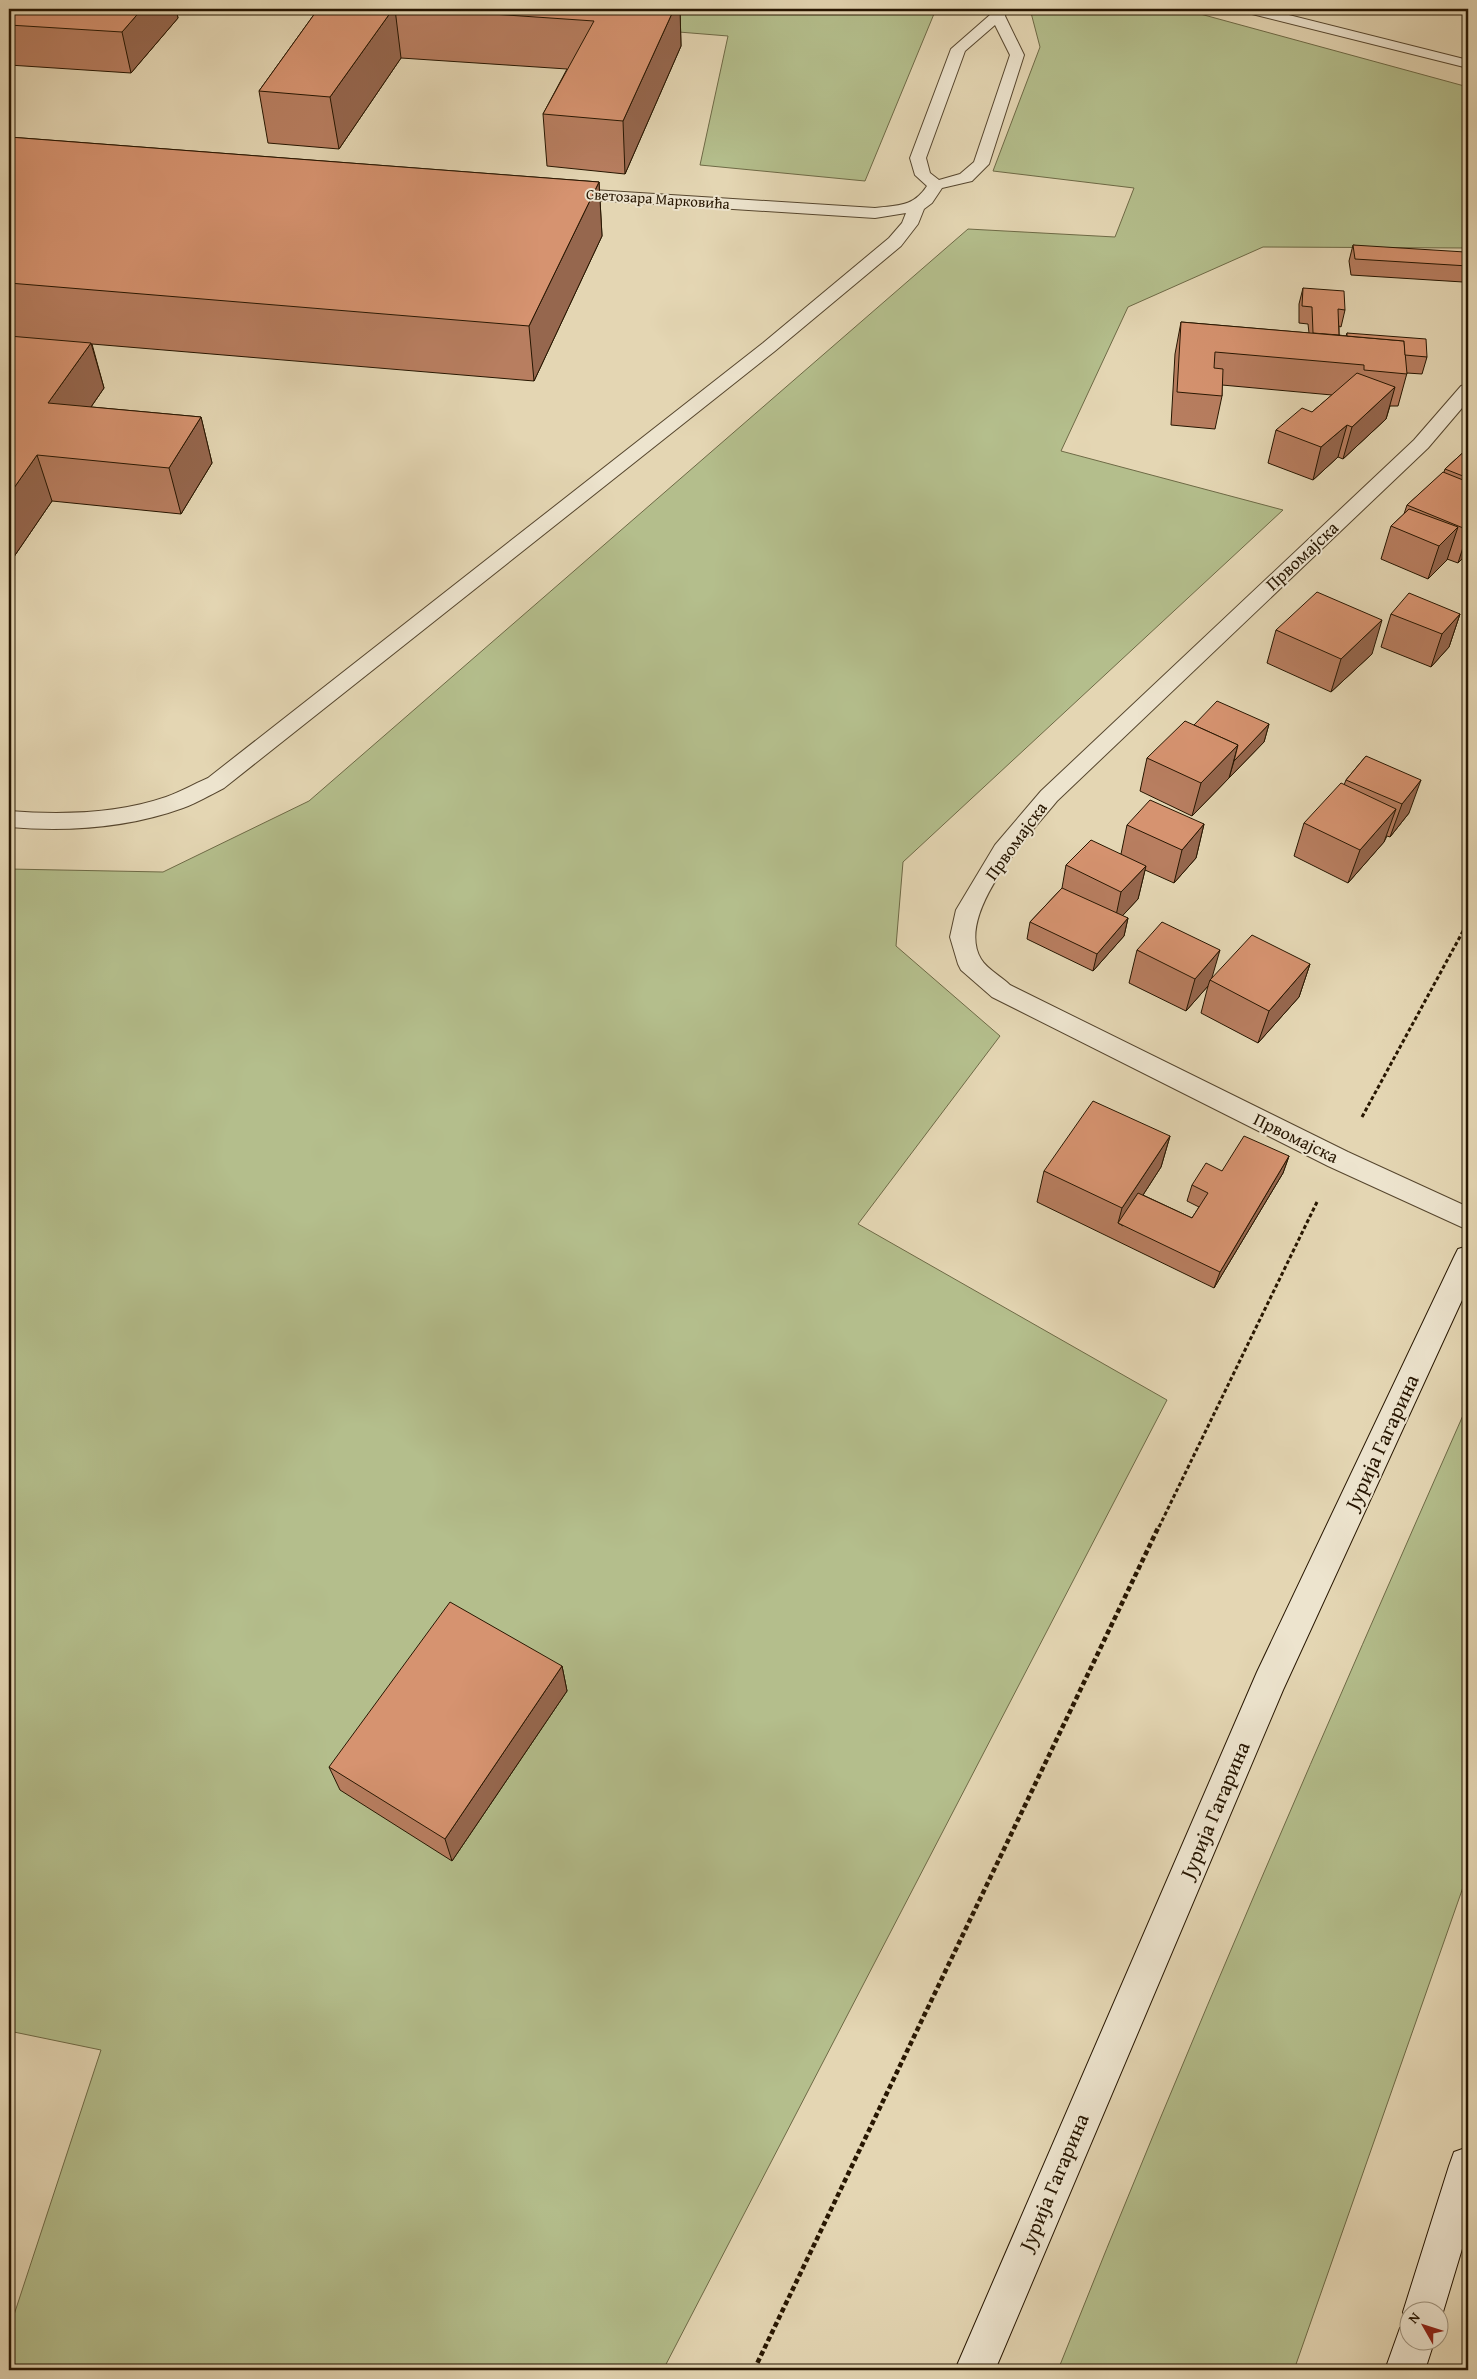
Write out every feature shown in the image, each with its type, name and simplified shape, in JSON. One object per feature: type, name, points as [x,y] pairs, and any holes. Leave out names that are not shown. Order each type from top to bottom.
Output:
[{"type":"street","points":[[1249,9],[1468,64]]},
{"type":"street","points":[[9,819],[80,819],[125,814],[172,804],[216,783],[769,347],[895,242],[910,224],[917,207],[926,200],[936,185],[966,178],[981,164],[1017,55],[999,12],[958,49],[921,149],[918,158],[923,175],[936,185]]},
{"type":"street","name":"Светозара Марковића","points":[[546,192],[875,213],[917,207]]},
{"type":"street","name":"Првомајска","points":[[1468,390],[1421,444],[1049,796],[1003,851],[968,910],[962,937],[970,964],[1001,990],[1338,1159],[1468,1219]]},
{"type":"street","name":"Јурија Гагарина","points":[[975,2370],[1269,1683],[1468,1257]]},
{"type":"street","points":[[1426,2302],[1468,2166]]},
{"type":"street","points":[[1405,2370],[1411,2352]]},
{"type":"path","points":[[754,2370],[1090,1668],[1338,1159],[1468,922]]},
{"type":"green space","points":[[395,9],[936,9],[865,181],[700,165],[728,36]]},
{"type":"green space","points":[[1030,9],[1182,9],[1468,87],[1468,248],[1263,247],[1128,307],[1061,451],[1283,510],[903,862],[896,946],[1000,1036],[858,1224],[1167,1400],[663,2370],[9,2370],[9,2330],[101,2050],[9,2031],[9,869],[163,872],[309,801],[968,229],[1115,237],[1134,188],[993,171],[1040,47]]},
{"type":"green space","points":[[1468,1404],[1468,1873],[1294,2370],[1058,2370],[1258,1885]]},
{"type":"building","points":[[9,9],[142,9],[122,32],[9,25]]},
{"type":"building","points":[[318,9],[393,9],[330,97],[259,91]]},
{"type":"building","points":[[419,9],[674,9],[623,121],[543,114],[594,21]]},
{"type":"building","points":[[9,137],[599,182],[529,326],[9,283]]},
{"type":"building","points":[[1353,245],[1465,252],[1468,266],[1355,259]]},
{"type":"building","points":[[1303,288],[1344,291],[1345,310],[1338,309],[1339,335],[1313,333],[1312,307],[1302,306]]},
{"type":"building","points":[[1181,322],[1404,341],[1407,374],[1364,370],[1364,365],[1215,352],[1214,368],[1223,369],[1222,396],[1177,392]]},
{"type":"building","points":[[1347,333],[1426,339],[1427,357],[1405,355],[1404,341],[1347,336]]},
{"type":"building","points":[[9,336],[91,343],[48,403],[201,417],[169,468],[37,455],[9,495]]},
{"type":"building","points":[[1357,373],[1395,387],[1352,427],[1347,425],[1321,447],[1276,430],[1302,408],[1312,412]]},
{"type":"building","points":[[1468,448],[1468,478],[1445,469]]},
{"type":"building","points":[[1443,472],[1468,482],[1468,530],[1407,505]]},
{"type":"building","points":[[1409,509],[1458,527],[1439,546],[1391,526]]},
{"type":"building","points":[[1317,592],[1382,620],[1341,659],[1276,630]]},
{"type":"building","points":[[1409,593],[1460,614],[1442,634],[1391,614]]},
{"type":"building","points":[[1217,701],[1269,724],[1234,761],[1238,745],[1194,725]]},
{"type":"building","points":[[1185,721],[1238,745],[1201,783],[1147,758]]},
{"type":"building","points":[[1366,756],[1421,780],[1402,804],[1346,780]]},
{"type":"building","points":[[1341,783],[1396,809],[1360,850],[1304,823]]},
{"type":"building","points":[[1150,800],[1204,824],[1182,850],[1127,825]]},
{"type":"building","points":[[1091,840],[1146,866],[1121,892],[1066,865]]},
{"type":"building","points":[[1062,888],[1128,918],[1097,954],[1030,922]]},
{"type":"building","points":[[1162,922],[1220,950],[1195,979],[1137,950]]},
{"type":"building","points":[[1252,935],[1310,964],[1269,1011],[1210,980]]},
{"type":"building","points":[[1093,1101],[1170,1136],[1122,1208],[1044,1171]]},
{"type":"building","points":[[1244,1136],[1289,1156],[1220,1272],[1118,1223],[1138,1193],[1192,1218],[1208,1193],[1192,1185],[1206,1163],[1222,1171]]},
{"type":"building","points":[[450,1602],[562,1666],[445,1839],[329,1767]]}]
